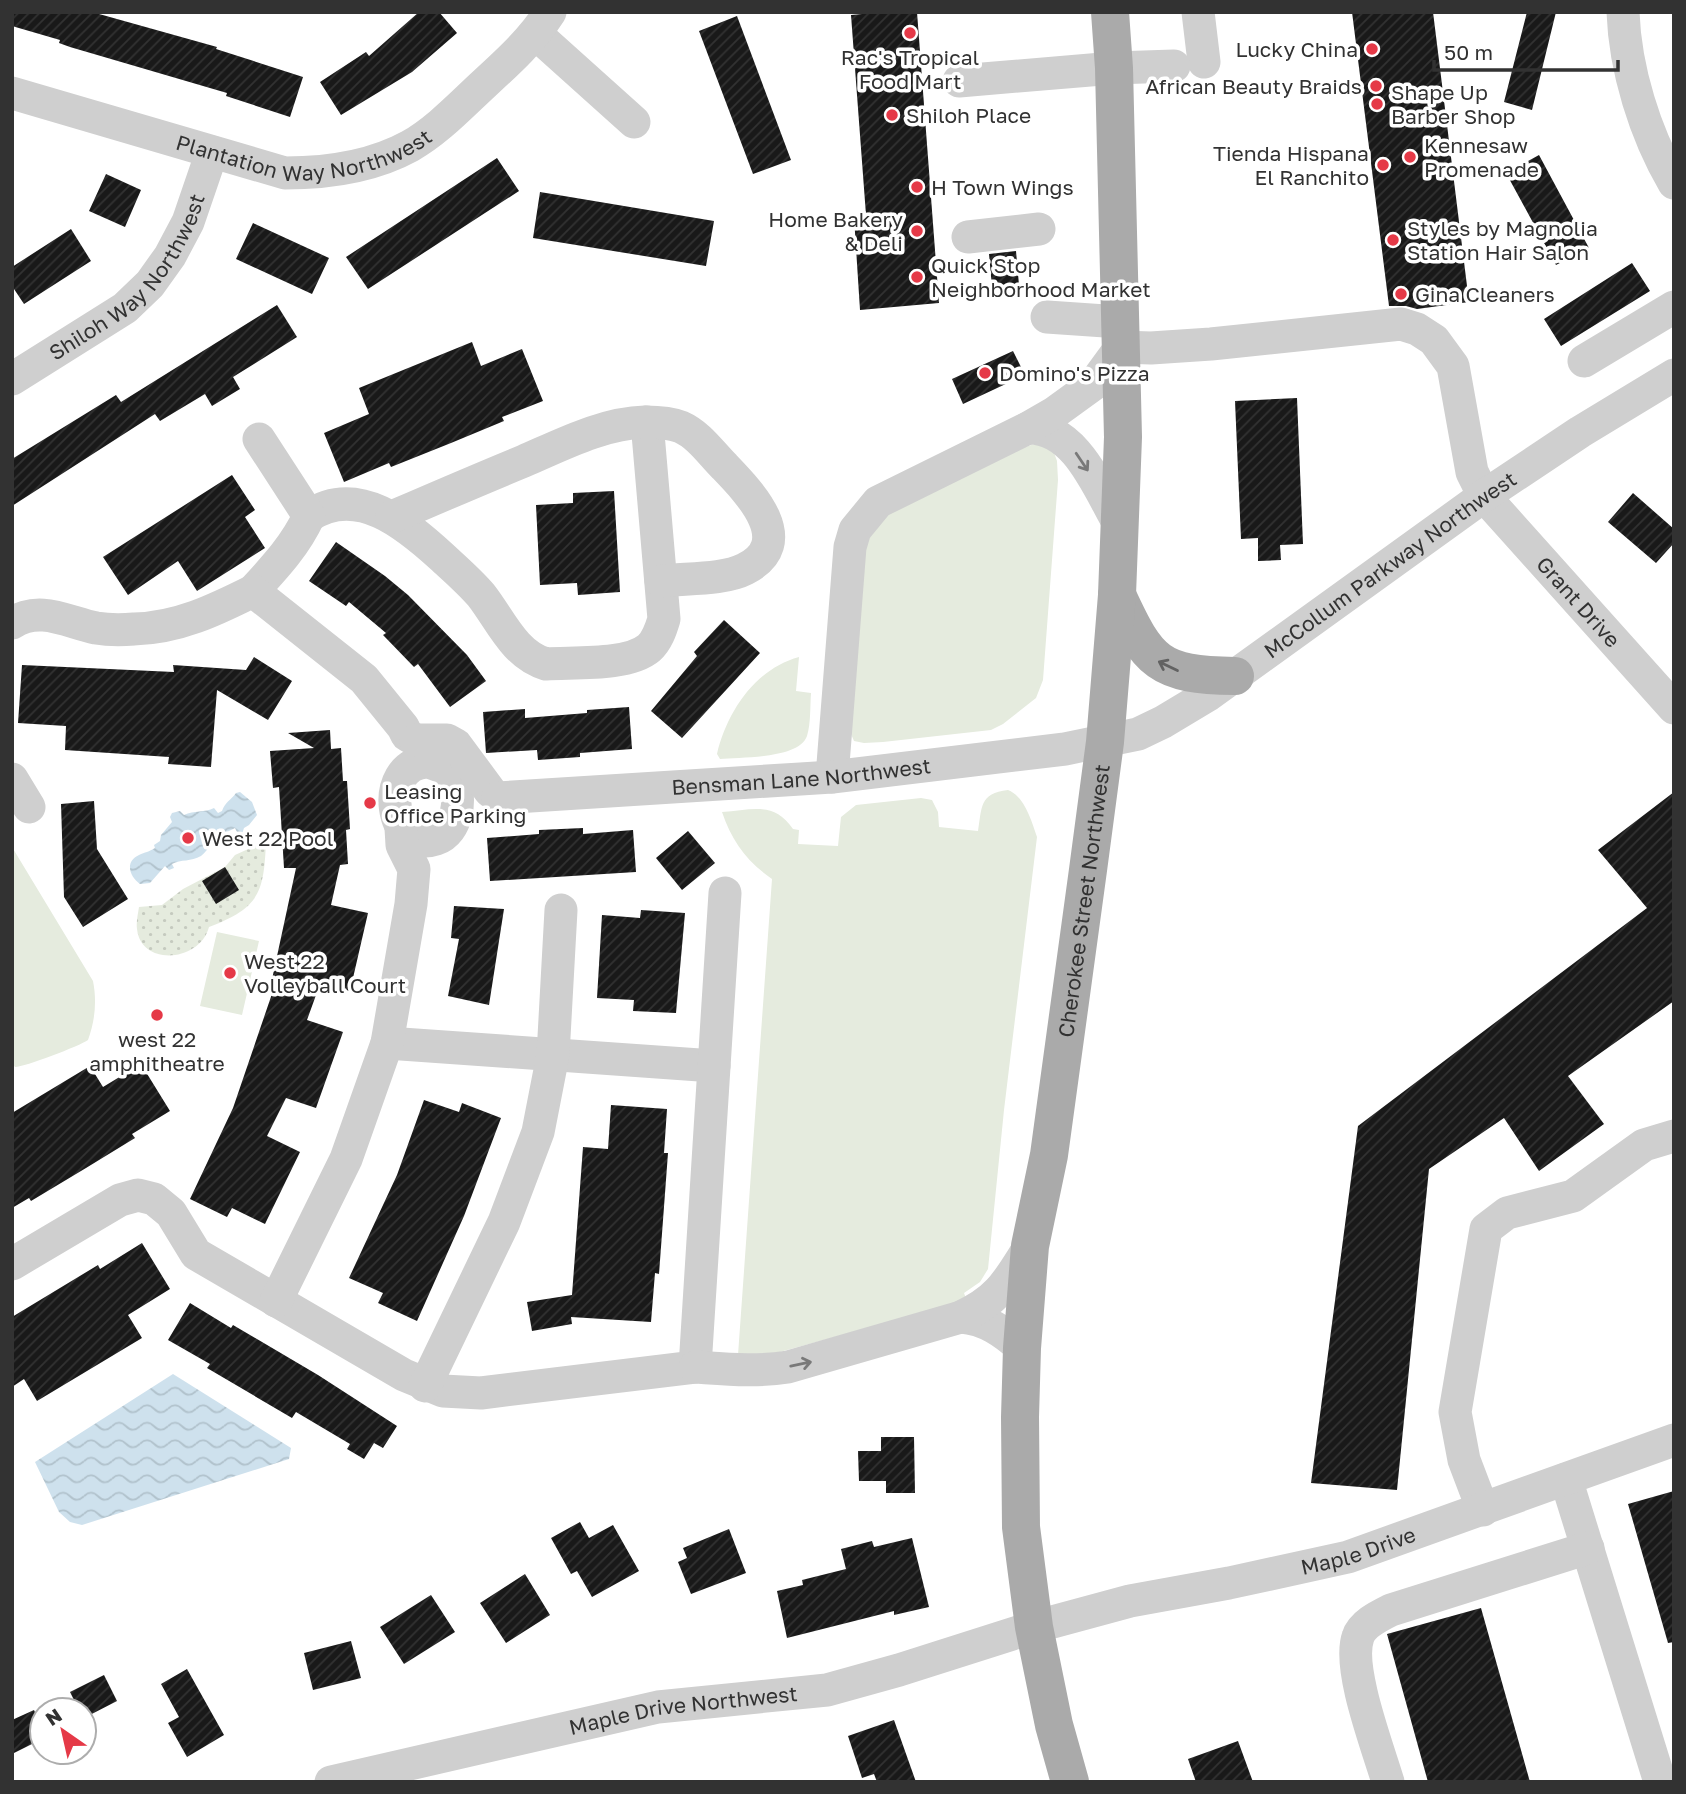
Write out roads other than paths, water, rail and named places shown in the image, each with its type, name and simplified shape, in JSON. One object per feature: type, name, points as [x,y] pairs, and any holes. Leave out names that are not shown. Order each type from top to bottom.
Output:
[{"type":"main road","name":"Cherokee Street Northwest","points":[[1070,1782],[1054,1725],[1034,1627],[1018,1484],[1022,1348],[1030,1246],[1049,1155],[1105,742],[1117,595],[1123,437],[1114,68],[1110,12]]},
{"type":"main road","points":[[1117,595],[1141,643],[1151,656],[1161,663],[1176,671],[1191,674],[1235,676]]},
{"type":"street","points":[[959,81],[1189,64],[1198,12]]},
{"type":"street","points":[[1623,12],[1629,60],[1639,98],[1652,136],[1674,183]]},
{"type":"street","points":[[543,23],[634,122]]},
{"type":"street","name":"Plantation Way Northwest","points":[[12,93],[285,173],[324,173],[377,160],[410,146],[437,127],[543,23]]},
{"type":"street","name":"Shiloh Way Northwest","points":[[12,379],[125,308],[150,284],[170,256],[188,222],[212,152]]},
{"type":"street","points":[[968,237],[1039,229]]},
{"type":"street","points":[[1584,361],[1674,307]]},
{"type":"street","name":"Grant Drive","points":[[1047,317],[1120,335],[1151,348],[1401,324],[1417,329],[1434,340],[1453,366],[1472,472],[1484,496],[1674,708]]},
{"type":"street","points":[[832,777],[850,547],[855,530],[878,502],[1028,428],[1074,400],[1094,384],[1120,335]]},
{"type":"street","name":"McCollum Parkway Northwest","points":[[1105,742],[1138,734],[1163,722],[1235,676],[1484,496],[1580,432],[1674,375]]},
{"type":"street","points":[[392,517],[572,440],[610,427],[647,422],[681,427],[696,436],[761,507],[767,524],[768,540],[764,552],[746,569],[734,573],[661,581]]},
{"type":"street","points":[[12,623],[35,614],[50,615],[100,629],[146,628],[190,620],[253,591],[286,556],[309,516],[320,508],[347,503],[358,504],[392,517],[417,535],[480,594],[525,653],[536,661],[546,664],[629,659],[649,648],[659,634],[664,619],[647,422]]},
{"type":"street","points":[[1028,428],[1045,429],[1069,445],[1119,524]]},
{"type":"street","points":[[259,439],[309,516]]},
{"type":"street","points":[[253,591],[364,679],[403,727],[447,772],[457,811],[431,853],[414,869]]},
{"type":"street","points":[[276,1301],[346,1159],[387,1043],[411,904],[414,869],[402,845],[397,817],[396,788],[400,775],[401,746],[412,737],[447,740],[456,745],[494,794]]},
{"type":"street","name":"Bensman Lane Northwest","points":[[494,794],[832,777],[1105,742]]},
{"type":"street","points":[[400,775],[408,768],[427,762],[476,783],[494,794]]},
{"type":"street","points":[[12,779],[29,807]]},
{"type":"street","points":[[401,828],[412,838],[426,841],[476,814],[494,794]]},
{"type":"street","points":[[695,1367],[725,893]]},
{"type":"street","points":[[425,1386],[504,1222],[538,1132],[553,1055],[561,911]]},
{"type":"street","points":[[387,1043],[714,1066]]},
{"type":"street","points":[[1483,1510],[1464,1460],[1455,1412],[1486,1229],[1507,1213],[1573,1196],[1644,1146],[1674,1136]]},
{"type":"street","points":[[12,1264],[120,1200],[138,1195],[153,1199],[171,1213],[196,1254],[404,1376],[425,1386],[460,1393],[481,1393],[695,1367],[758,1370],[788,1367],[961,1317],[985,1306],[995,1297],[1030,1246]]},
{"type":"street","points":[[961,1317],[974,1318],[996,1328],[1022,1348]]},
{"type":"street","name":"Maple Drive","points":[[1034,1627],[1130,1601],[1348,1557],[1674,1440]]},
{"type":"street","points":[[1566,1479],[1660,1782]]},
{"type":"street","points":[[1388,1782],[1357,1675],[1354,1654],[1358,1635],[1373,1619],[1391,1610],[1588,1548]]},
{"type":"street","name":"Maple Drive Northwest","points":[[335,1781],[658,1707],[827,1690],[900,1670],[1034,1627]]},
{"type":"water","name":"West 22 Pool","points":[[240,792],[252,802],[257,815],[244,828],[242,834],[238,834],[235,828],[227,832],[230,838],[225,840],[222,835],[201,856],[175,862],[172,864],[174,868],[169,870],[165,866],[150,883],[140,884],[134,878],[130,870],[131,861],[155,848],[154,845],[160,841],[161,835],[172,822],[172,813],[180,811],[184,815],[214,808],[218,813]]},
{"type":"water","points":[[173,1374],[291,1448],[289,1459],[82,1525],[70,1522],[59,1512],[35,1462]]},
{"type":"place","name":"Rac's Tropical Food Mart","points":[[910,33]]},
{"type":"place","name":"Lucky China","points":[[1372,49]]},
{"type":"place","name":"African Beauty Braids","points":[[1376,86]]},
{"type":"place","name":"Shape Up Barber Shop","points":[[1377,104]]},
{"type":"place","name":"Shiloh Place","points":[[892,115]]},
{"type":"place","name":"Kennesaw Promenade","points":[[1410,157]]},
{"type":"place","name":"Tienda Hispana El Ranchito","points":[[1383,165]]},
{"type":"place","name":"H Town Wings","points":[[917,187]]},
{"type":"place","name":"Home Bakery & Deli","points":[[917,231]]},
{"type":"place","name":"Styles by Magnolia Station Hair Salon","points":[[1393,240]]},
{"type":"place","name":"Quick Stop Neighborhood Market","points":[[917,277]]},
{"type":"place","name":"Gina Cleaners","points":[[1401,294]]},
{"type":"place","name":"Domino's Pizza","points":[[985,373]]},
{"type":"place","name":"Leasing Office Parking","points":[[370,803]]},
{"type":"place","name":"West 22 Pool","points":[[188,838]]},
{"type":"place","name":"West 22 Volleyball Court","points":[[230,973]]},
{"type":"place","name":"west 22 amphitheatre","points":[[157,1015]]}]
